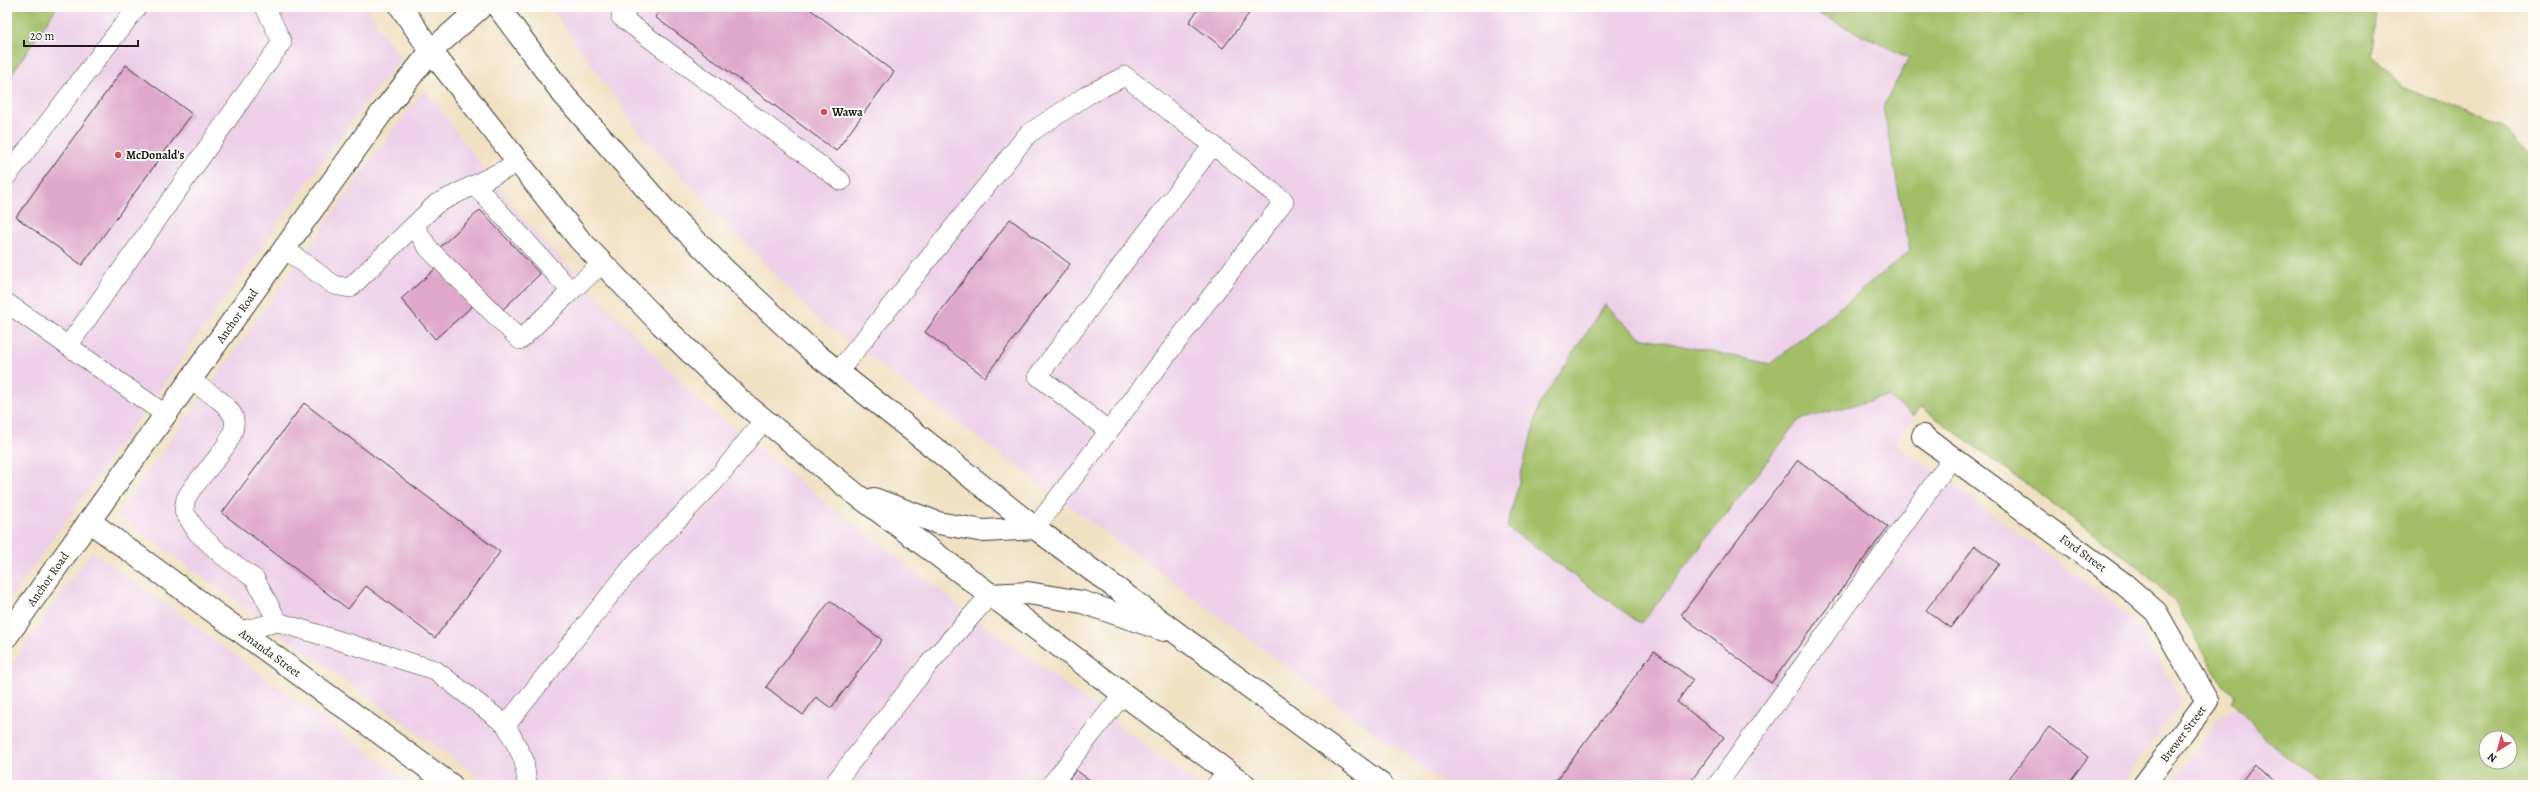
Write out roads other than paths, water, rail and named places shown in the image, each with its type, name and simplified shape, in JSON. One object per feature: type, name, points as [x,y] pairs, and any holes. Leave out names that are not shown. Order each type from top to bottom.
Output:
[{"type":"main road","points":[[401,7],[431,51],[579,239],[661,324],[741,401],[852,492],[1123,694],[1222,779],[1245,785]]},
{"type":"main road","name":"Anchor Road","points":[[7,636],[380,115],[431,51],[481,7]]},
{"type":"main road","points":[[498,7],[563,94],[665,210],[727,272],[838,372],[1035,528],[1382,785]]},
{"type":"main road","name":"Ford Street","points":[[1923,436],[2124,584],[2156,612],[2207,701]]},
{"type":"main road","points":[[852,492],[938,523],[984,531],[1035,528]]},
{"type":"main road","name":"Amanda Street","points":[[89,521],[451,785]]},
{"type":"main road","points":[[990,595],[1028,593],[1082,602],[1184,637]]},
{"type":"main road","name":"Brewer Street","points":[[2144,785],[2207,701]]},
{"type":"lane","points":[[7,176],[137,7]]},
{"type":"lane","points":[[68,346],[282,42],[265,7]]},
{"type":"lane","points":[[628,7],[621,17],[841,181]]},
{"type":"lane","points":[[838,372],[1028,134],[1089,94],[1125,76],[1284,201],[1035,528]]},
{"type":"lane","points":[[1109,431],[1038,376],[1213,145]]},
{"type":"lane","points":[[285,249],[334,286],[350,288],[436,204],[518,163]]},
{"type":"lane","points":[[475,185],[517,241],[571,292]]},
{"type":"lane","points":[[414,226],[429,248],[467,284],[520,340],[603,263]]},
{"type":"lane","points":[[7,302],[166,415]]},
{"type":"lane","points":[[191,381],[222,402],[233,417],[233,429],[225,448],[186,499],[184,511],[197,532],[223,556],[255,579],[278,622]]},
{"type":"lane","points":[[506,725],[636,561],[715,481],[764,420]]},
{"type":"lane","points":[[1717,785],[1953,458]]},
{"type":"lane","points":[[833,785],[928,665],[990,595]]},
{"type":"lane","points":[[240,631],[278,622],[434,670],[506,725],[524,760],[527,785]]},
{"type":"lane","points":[[1051,785],[1123,694]]},
{"type":"place","name":"Wawa","points":[[824,112]]},
{"type":"place","name":"McDonald's","points":[[118,155]]}]
